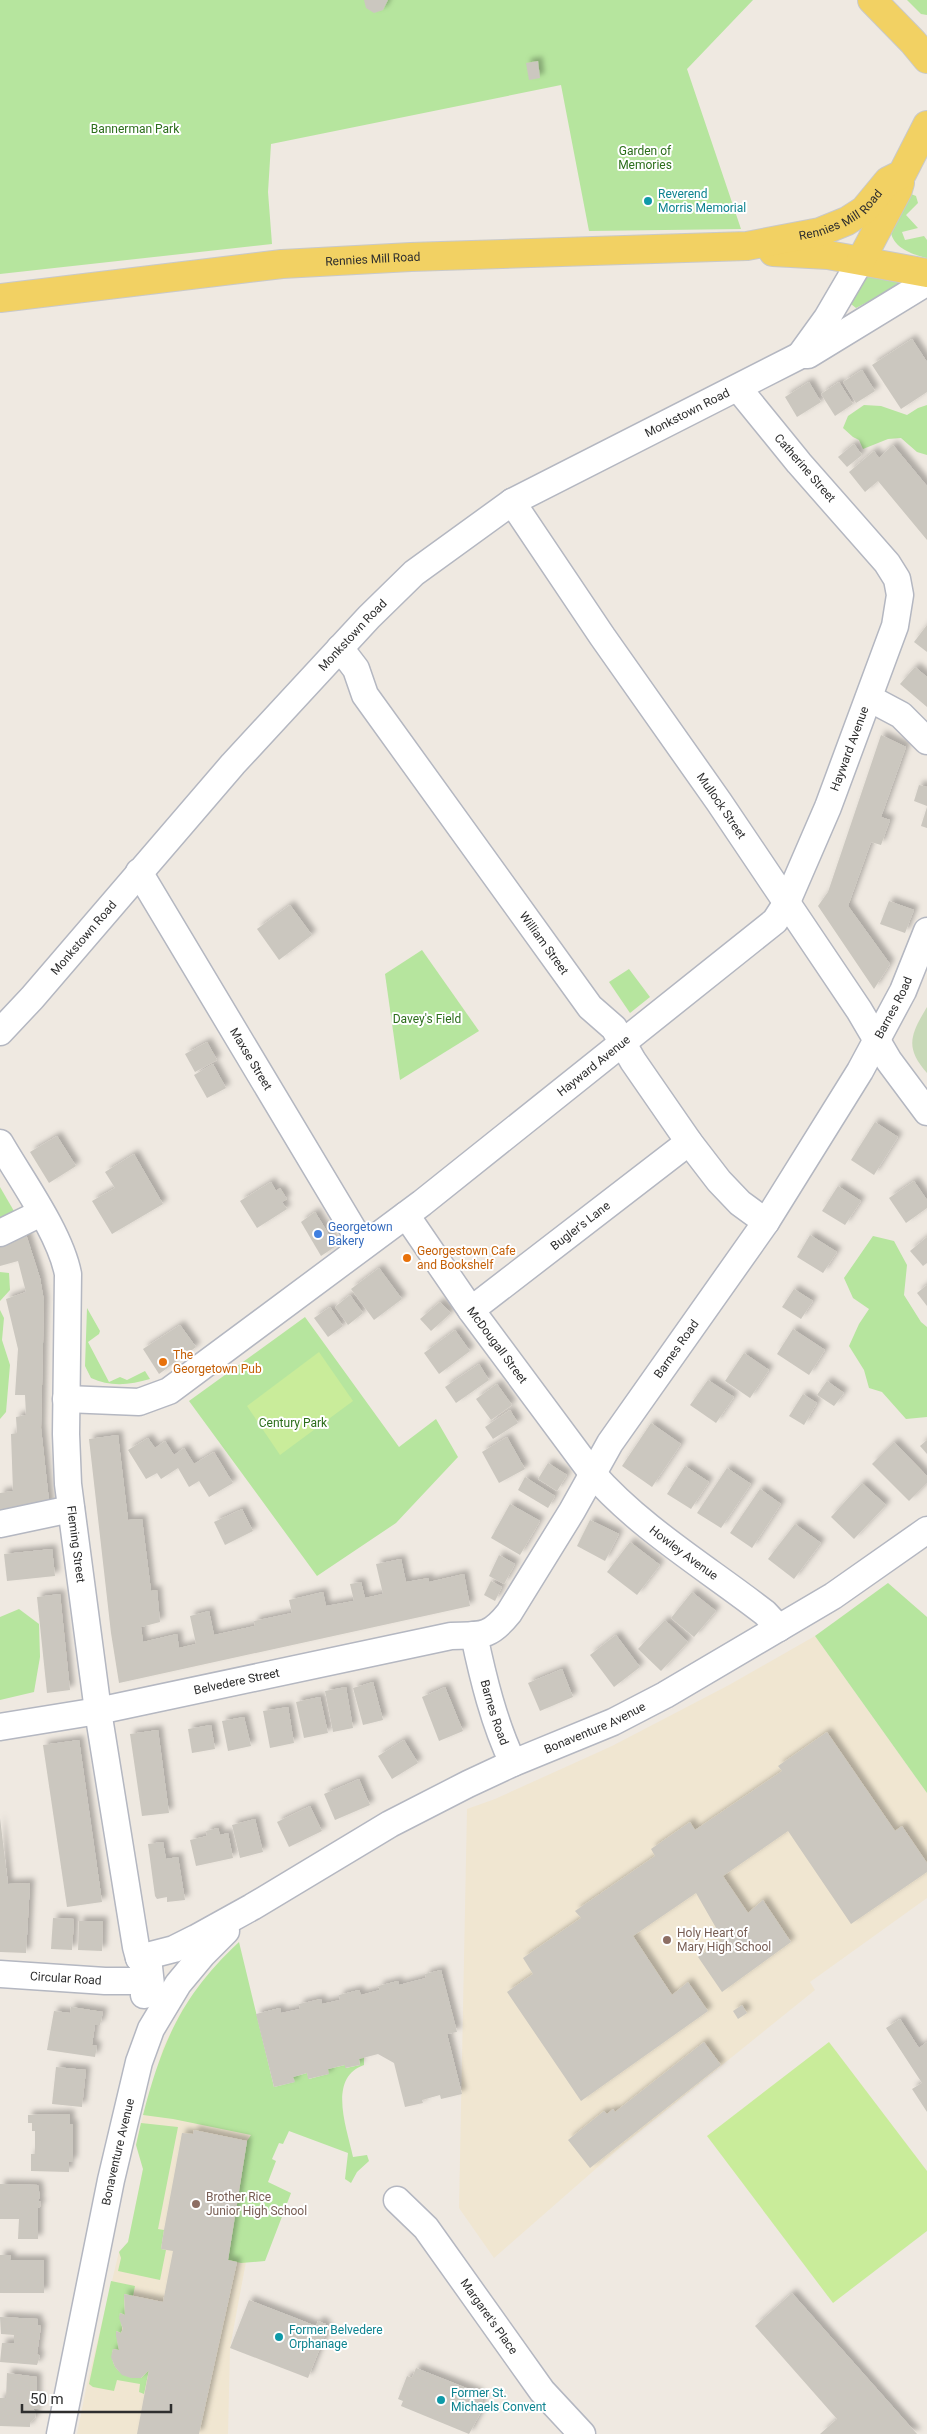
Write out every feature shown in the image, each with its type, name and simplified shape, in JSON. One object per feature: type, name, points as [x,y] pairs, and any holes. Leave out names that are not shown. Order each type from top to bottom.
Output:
[{"type":"main road","points":[[872,0],[922,45]]},
{"type":"main road","name":"Rennies Mill Road","points":[[0,298],[282,264],[411,257],[747,246],[820,232],[847,222],[864,210],[888,181],[902,174],[927,125]]},
{"type":"main road","points":[[861,260],[898,190],[902,174]]},
{"type":"main road","name":"Rennies Mill Road","points":[[747,246],[769,252],[820,254],[861,260],[927,273]]},
{"type":"street","name":"Monkstown Road","points":[[801,355],[806,345],[827,318],[861,260]]},
{"type":"street","name":"Monkstown Road","points":[[0,1032],[32,998],[233,764],[340,648],[414,573],[512,502],[801,355],[808,355],[921,286],[927,278]]},
{"type":"street","name":"Catherine Street","points":[[738,388],[798,463],[874,545]]},
{"type":"street","name":"Mullock Street","points":[[512,502],[602,636],[719,802],[859,1010],[877,1041],[927,1112]]},
{"type":"street","name":"Hayward Avenue","points":[[66,1399],[139,1402],[169,1391],[406,1215],[774,921],[786,904],[828,807],[895,626],[900,595],[897,579],[874,545]]},
{"type":"street","name":"William Street","points":[[340,648],[356,669],[365,695],[590,1007],[608,1022],[689,1142],[740,1203],[766,1222]]},
{"type":"street","points":[[869,698],[901,714],[927,741]]},
{"type":"street","name":"Maxse Street","points":[[139,872],[363,1246]]},
{"type":"street","name":"Barnes Road","points":[[513,1763],[505,1746],[492,1706],[474,1635],[487,1633],[497,1628],[509,1613],[572,1511],[610,1443],[766,1222],[877,1041],[903,991],[927,931]]},
{"type":"street","name":"Bugler's Lane","points":[[471,1310],[689,1142]]},
{"type":"street","name":"Fleming Street","points":[[0,1143],[61,1249],[68,1274],[66,1463],[98,1710],[139,1978],[151,2029]]},
{"type":"street","points":[[0,1233],[41,1214]]},
{"type":"street","name":"McDougall Street","points":[[406,1215],[471,1310],[592,1473]]},
{"type":"street","name":"Howley Avenue","points":[[592,1473],[607,1490],[634,1514],[760,1610],[779,1628]]},
{"type":"street","points":[[0,1524],[72,1509]]},
{"type":"street","name":"Bonaventure Avenue","points":[[139,1978],[174,1949],[252,1907],[390,1824],[513,1763],[613,1722],[726,1661],[833,1596],[927,1530]]},
{"type":"street","name":"Belvedere Street","points":[[0,1727],[98,1710],[451,1636],[474,1635]]},
{"type":"street","name":"Bonaventure Avenue","points":[[60,2434],[124,2120],[139,2062],[151,2029],[190,1969],[220,1936],[252,1907]]},
{"type":"street","name":"Circular Road","points":[[0,1974],[106,1981],[139,1978]]},
{"type":"street","name":"Margaret's Place","points":[[396,2200],[426,2228],[542,2391],[582,2434]]},
{"type":"shaded area","name":"Holy Heart of Mary High School","points":[[815,1636],[927,1793],[927,1898],[810,1982],[815,1990],[623,2145],[494,2258],[459,2208],[467,1809],[495,1799],[612,1746],[729,1685]]},
{"type":"shaded area","name":"Brother Rice Junior High School","points":[[183,2008],[272,2121],[230,2348],[228,2434],[77,2434],[119,2252],[128,2242],[130,2233],[143,2169],[136,2145],[138,2134],[163,2048]]},
{"type":"green space","name":"Bannerman Park","points":[[0,0],[753,0],[687,69],[741,229],[589,231],[561,85],[271,144],[268,192],[272,244],[0,274]]},
{"type":"green space","points":[[907,0],[927,0],[927,15],[921,14]]},
{"type":"green space","points":[[911,194],[916,196],[918,203],[906,215],[918,228],[902,232],[905,240],[924,236],[927,240],[927,258],[901,248],[893,238],[891,231],[891,223],[894,216]]},
{"type":"green space","points":[[869,274],[904,279],[902,284],[856,308],[851,304]]},
{"type":"green space","points":[[864,405],[881,406],[907,415],[927,405],[927,455],[917,452],[901,438],[888,439],[863,449],[859,440],[843,428],[848,416]]},
{"type":"green space","name":"Davey's Field","points":[[422,950],[479,1031],[400,1080],[385,974]]},
{"type":"green space","points":[[629,969],[650,997],[630,1013],[609,982]]},
{"type":"green space","points":[[927,1007],[927,1073],[915,1056],[912,1040],[917,1025]]},
{"type":"green space","points":[[0,1187],[18,1218],[0,1226]]},
{"type":"green space","points":[[873,1236],[894,1241],[907,1265],[904,1295],[921,1322],[927,1327],[927,1417],[906,1419],[882,1392],[869,1388],[864,1370],[849,1346],[859,1324],[869,1309],[853,1298],[844,1278]]},
{"type":"green space","points":[[0,1272],[9,1273],[10,1290],[0,1301]]},
{"type":"green space","points":[[87,1308],[100,1331],[99,1334],[88,1342],[109,1382],[120,1377],[127,1380],[145,1371],[150,1379],[135,1383],[113,1384],[91,1378],[85,1366]]},
{"type":"green space","points":[[0,1310],[4,1318],[2,1340],[10,1365],[6,1412],[0,1419]]},
{"type":"green space","name":"Century Park","points":[[305,1317],[399,1447],[436,1419],[458,1457],[396,1523],[317,1576],[189,1401]]},
{"type":"green space","points":[[319,1352],[353,1401],[280,1455],[247,1406]]},
{"type":"green space","points":[[888,1583],[927,1617],[927,1793],[815,1636]]},
{"type":"green space","points":[[19,1609],[39,1624],[40,1657],[34,1692],[0,1700],[0,1617]]},
{"type":"green space","points":[[239,1942],[274,2087],[294,2082],[293,2077],[307,2073],[309,2079],[328,2074],[328,2069],[345,2065],[346,2068],[360,2065],[359,2059],[364,2057],[364,2065],[353,2071],[346,2081],[342,2105],[353,2157],[367,2155],[369,2161],[357,2172],[351,2183],[345,2179],[348,2153],[289,2131],[283,2144],[279,2143],[272,2159],[276,2161],[268,2182],[291,2193],[265,2261],[241,2263],[228,2260],[247,2141],[251,2135],[173,2119],[143,2115],[158,2065],[177,2021],[203,1981]]},
{"type":"green space","points":[[829,2042],[927,2171],[927,2231],[833,2303],[707,2136]]},
{"type":"green space","points":[[141,2123],[178,2127],[158,2229],[164,2230],[161,2249],[166,2250],[160,2280],[118,2271],[121,2258],[119,2252],[128,2242],[143,2169],[136,2145]]},
{"type":"green space","points":[[111,2281],[135,2286],[133,2296],[124,2294],[125,2315],[120,2313],[122,2330],[121,2333],[116,2331],[119,2350],[113,2349],[112,2356],[118,2371],[128,2376],[141,2378],[149,2370],[144,2394],[139,2392],[140,2384],[117,2380],[114,2391],[93,2387],[89,2384]]},
{"type":"building","points":[[364,0],[388,0],[383,10],[374,13],[366,8]]},
{"type":"building","points":[[538,61],[540,78],[529,80],[526,63]]},
{"type":"building","points":[[912,339],[927,362],[927,392],[901,409],[872,365]]},
{"type":"building","points":[[862,370],[875,391],[856,403],[843,382]]},
{"type":"building","points":[[809,382],[821,402],[797,417],[785,397]]},
{"type":"building","points":[[839,382],[853,404],[835,416],[821,394]]},
{"type":"building","points":[[854,444],[862,455],[847,467],[838,457]]},
{"type":"building","points":[[893,445],[927,486],[927,540],[878,481],[865,492],[849,472],[874,451],[879,458]]},
{"type":"building","points":[[927,625],[927,652],[914,642]]},
{"type":"building","points":[[915,667],[927,677],[927,707],[900,684]]},
{"type":"building","points":[[881,735],[906,747],[881,817],[890,820],[881,845],[871,842],[848,906],[890,964],[874,989],[818,906],[828,892]]},
{"type":"building","points":[[919,785],[927,787],[927,806],[914,801]]},
{"type":"building","points":[[927,807],[927,828],[921,826]]},
{"type":"building","points":[[889,901],[914,910],[905,933],[880,924]]},
{"type":"building","points":[[290,905],[312,935],[279,960],[257,929]]},
{"type":"building","points":[[207,1042],[217,1060],[195,1072],[185,1054]]},
{"type":"building","points":[[213,1064],[226,1088],[207,1098],[194,1075]]},
{"type":"building","points":[[875,1122],[898,1137],[874,1175],[851,1160]]},
{"type":"building","points":[[57,1136],[76,1166],[49,1183],[30,1152]]},
{"type":"building","points":[[134,1154],[163,1204],[112,1234],[92,1201],[115,1188],[105,1172]]},
{"type":"building","points":[[914,1181],[927,1200],[927,1208],[906,1223],[889,1198]]},
{"type":"building","points":[[271,1182],[276,1191],[280,1188],[287,1199],[282,1202],[287,1209],[257,1228],[240,1201]]},
{"type":"building","points":[[838,1186],[861,1201],[845,1225],[822,1211]]},
{"type":"building","name":"Georgetown Bakery","points":[[315,1212],[336,1246],[321,1256],[301,1222]]},
{"type":"building","points":[[25,1231],[40,1278],[44,1301],[41,1428],[50,1510],[0,1519],[0,1493],[13,1491],[11,1434],[17,1433],[16,1417],[26,1415],[25,1395],[15,1395],[18,1349],[6,1299],[26,1292],[18,1261],[0,1266],[0,1240]]},
{"type":"building","points":[[810,1235],[837,1252],[823,1273],[797,1257]]},
{"type":"building","points":[[927,1237],[927,1263],[923,1266],[910,1251]]},
{"type":"building","points":[[379,1268],[402,1299],[374,1320],[351,1289]]},
{"type":"building","points":[[927,1285],[927,1306],[917,1293]]},
{"type":"building","points":[[794,1289],[813,1301],[801,1319],[782,1307]]},
{"type":"building","points":[[350,1295],[363,1313],[348,1325],[335,1307]]},
{"type":"building","points":[[440,1302],[451,1313],[431,1331],[420,1319]]},
{"type":"building","points":[[330,1307],[343,1326],[328,1337],[314,1318]]},
{"type":"building","name":"The Georgetown Pub","points":[[180,1325],[196,1347],[159,1374],[143,1349]]},
{"type":"building","points":[[793,1329],[825,1350],[809,1375],[777,1354]]},
{"type":"building","points":[[455,1330],[470,1351],[439,1374],[424,1353]]},
{"type":"building","points":[[744,1353],[769,1370],[750,1398],[725,1381]]},
{"type":"building","points":[[479,1364],[489,1380],[456,1403],[445,1387]]},
{"type":"building","points":[[708,1380],[734,1397],[716,1423],[690,1405]]},
{"type":"building","points":[[827,1381],[844,1393],[834,1406],[817,1395]]},
{"type":"building","points":[[497,1384],[512,1405],[491,1420],[476,1399]]},
{"type":"building","points":[[803,1394],[817,1403],[804,1425],[789,1416]]},
{"type":"building","points":[[510,1410],[518,1423],[493,1439],[485,1427]]},
{"type":"building","points":[[651,1423],[681,1444],[652,1487],[622,1466]]},
{"type":"building","points":[[118,1435],[128,1520],[142,1519],[151,1591],[157,1590],[160,1622],[141,1627],[143,1642],[177,1634],[179,1648],[196,1644],[190,1616],[209,1611],[214,1635],[255,1626],[254,1621],[292,1613],[289,1600],[323,1592],[326,1606],[354,1601],[350,1584],[361,1582],[365,1598],[383,1594],[376,1564],[401,1559],[406,1582],[429,1578],[429,1582],[464,1574],[470,1606],[119,1683],[111,1633],[89,1439]]},
{"type":"building","points":[[507,1437],[525,1469],[499,1483],[482,1452]]},
{"type":"building","points":[[148,1438],[155,1448],[165,1441],[174,1455],[184,1448],[194,1464],[214,1452],[233,1483],[209,1497],[199,1481],[189,1487],[178,1468],[161,1479],[157,1473],[146,1479],[128,1450]]},
{"type":"building","points":[[927,1440],[927,1454],[920,1446]]},
{"type":"building","points":[[894,1442],[927,1476],[927,1483],[909,1501],[872,1464]]},
{"type":"building","points":[[548,1463],[567,1475],[557,1491],[538,1479]]},
{"type":"building","points":[[685,1466],[709,1482],[691,1509],[667,1494]]},
{"type":"building","points":[[727,1468],[751,1484],[721,1528],[697,1513]]},
{"type":"building","points":[[525,1477],[555,1496],[548,1508],[518,1490]]},
{"type":"building","points":[[862,1483],[886,1505],[854,1539],[831,1517]]},
{"type":"building","points":[[760,1489],[781,1504],[752,1548],[730,1533]]},
{"type":"building","points":[[510,1504],[540,1521],[520,1555],[491,1538]]},
{"type":"building","points":[[242,1509],[253,1531],[225,1545],[214,1522]]},
{"type":"building","points":[[590,1520],[619,1534],[605,1561],[577,1546]]},
{"type":"building","points":[[795,1524],[821,1543],[794,1579],[768,1559]]},
{"type":"building","points":[[630,1542],[660,1565],[637,1595],[607,1572]]},
{"type":"building","points":[[52,1549],[55,1576],[7,1581],[4,1554]]},
{"type":"building","points":[[499,1555],[515,1564],[504,1584],[489,1576]]},
{"type":"building","points":[[491,1581],[502,1587],[495,1601],[484,1595]]},
{"type":"building","points":[[692,1592],[716,1611],[694,1637],[671,1618]]},
{"type":"building","points":[[60,1594],[70,1690],[47,1693],[37,1597]]},
{"type":"building","points":[[665,1620],[688,1642],[661,1671],[638,1649]]},
{"type":"building","points":[[616,1635],[640,1667],[614,1687],[590,1655]]},
{"type":"building","points":[[562,1669],[573,1697],[540,1711],[528,1683]]},
{"type":"building","points":[[373,1682],[383,1720],[363,1725],[353,1688]]},
{"type":"building","points":[[346,1687],[353,1728],[333,1732],[325,1691]]},
{"type":"building","points":[[445,1687],[463,1731],[439,1741],[422,1697]]},
{"type":"building","points":[[320,1697],[328,1733],[304,1738],[296,1702]]},
{"type":"building","points":[[288,1707],[294,1743],[270,1748],[263,1711]]},
{"type":"building","points":[[244,1717],[251,1746],[228,1751],[222,1721]]},
{"type":"building","points":[[211,1725],[215,1749],[192,1753],[188,1729]]},
{"type":"building","points":[[158,1730],[169,1813],[142,1816],[130,1734]]},
{"type":"building","points":[[827,1732],[895,1831],[902,1826],[927,1863],[927,1872],[851,1924],[788,1831],[723,1876],[748,1913],[763,1900],[791,1942],[722,1992],[698,1957],[723,1940],[696,1893],[633,1936],[672,1995],[688,1982],[708,2011],[581,2101],[507,1992],[533,1974],[523,1958],[581,1918],[575,1911],[655,1856],[651,1849],[690,1822],[695,1830],[782,1771],[778,1766]]},
{"type":"building","points":[[79,1740],[102,1902],[67,1907],[43,1745]]},
{"type":"building","points":[[404,1740],[418,1763],[392,1779],[378,1756]]},
{"type":"building","points":[[359,1779],[370,1805],[335,1820],[324,1794]]},
{"type":"building","points":[[310,1806],[322,1831],[289,1847],[277,1822]]},
{"type":"building","points":[[0,1818],[8,1884],[30,1883],[26,1953],[0,1952]]},
{"type":"building","points":[[255,1819],[263,1852],[240,1858],[232,1825]]},
{"type":"building","points":[[218,1828],[220,1835],[228,1833],[233,1858],[196,1866],[190,1840],[207,1836],[206,1831]]},
{"type":"building","points":[[163,1842],[166,1859],[178,1857],[185,1900],[167,1902],[167,1897],[157,1899],[155,1896],[148,1844]]},
{"type":"building","points":[[53,1918],[74,1919],[72,1950],[51,1949]]},
{"type":"building","points":[[79,1921],[103,1921],[102,1951],[78,1950]]},
{"type":"building","points":[[441,1970],[457,2032],[447,2034],[462,2094],[441,2099],[440,2095],[422,2100],[423,2103],[405,2107],[394,2063],[378,2054],[359,2059],[360,2065],[345,2068],[345,2065],[328,2069],[329,2074],[308,2079],[307,2073],[293,2077],[295,2082],[274,2087],[256,2014],[280,2008],[281,2013],[300,2009],[299,2004],[321,1999],[322,2004],[340,2000],[339,1995],[359,1990],[361,1995],[380,1990],[378,1986],[398,1981],[399,1985],[426,1978],[425,1974]]},
{"type":"building","points":[[742,2005],[747,2013],[738,2019],[733,2011]]},
{"type":"building","points":[[71,2007],[103,2012],[100,2025],[95,2025],[92,2045],[97,2046],[95,2057],[47,2050],[54,2011],[70,2013]]},
{"type":"building","points":[[900,2019],[919,2048],[927,2042],[927,2112],[912,2089],[922,2083],[886,2028]]},
{"type":"building","points":[[704,2042],[721,2065],[590,2168],[568,2140],[604,2111],[607,2114],[613,2109],[615,2112]]},
{"type":"building","points":[[56,2067],[86,2070],[82,2107],[52,2104]]},
{"type":"building","points":[[70,2114],[70,2124],[73,2124],[73,2162],[69,2162],[69,2172],[31,2171],[31,2154],[35,2154],[35,2131],[32,2131],[32,2123],[28,2123],[28,2115]]},
{"type":"building","points":[[194,2130],[247,2141],[228,2260],[237,2262],[199,2434],[137,2434],[149,2370],[141,2378],[131,2378],[122,2375],[115,2367],[111,2357],[113,2349],[119,2350],[116,2331],[121,2333],[123,2329],[119,2318],[120,2313],[125,2315],[124,2294],[163,2302],[173,2251],[161,2249],[164,2230],[182,2133],[193,2134]]},
{"type":"building","points":[[0,2184],[38,2185],[40,2197],[38,2201],[41,2202],[38,2208],[38,2239],[18,2239],[19,2219],[0,2219]]},
{"type":"building","points":[[0,2255],[11,2255],[10,2260],[44,2260],[44,2293],[0,2293]]},
{"type":"building","points":[[792,2293],[917,2434],[820,2434],[837,2419],[755,2326]]},
{"type":"building","name":"Former Belvedere Orphanage","points":[[249,2300],[316,2326],[318,2321],[326,2324],[325,2327],[328,2328],[308,2378],[230,2348]]},
{"type":"building","points":[[0,2317],[38,2319],[38,2325],[41,2326],[37,2354],[40,2356],[37,2365],[0,2362],[2,2343],[14,2343],[14,2335],[1,2334]]},
{"type":"building","name":"Former St. Michaels Convent","points":[[416,2368],[479,2393],[478,2397],[483,2399],[478,2411],[481,2412],[469,2434],[401,2406],[403,2401],[398,2399],[407,2376],[412,2378]]},
{"type":"building","points":[[7,2373],[37,2377],[37,2399],[40,2399],[40,2409],[33,2409],[36,2413],[35,2418],[30,2423],[30,2427],[0,2426],[0,2398],[6,2398]]},
{"type":"place","name":"Reverend Morris Memorial","points":[[648,201]]},
{"type":"place","name":"Georgetown Bakery","points":[[318,1234]]},
{"type":"place","name":"Georgestown Cafe and Bookshelf","points":[[407,1258]]},
{"type":"place","name":"The Georgetown Pub","points":[[163,1362]]},
{"type":"place","name":"Holy Heart of Mary High School","points":[[667,1940]]},
{"type":"place","name":"Brother Rice Junior High School","points":[[196,2204]]},
{"type":"place","name":"Former Belvedere Orphanage","points":[[279,2337]]},
{"type":"place","name":"Former St. Michaels Convent","points":[[441,2400]]},
{"type":"park label","name":"Garden of Memories","points":[[645,158]]}]
